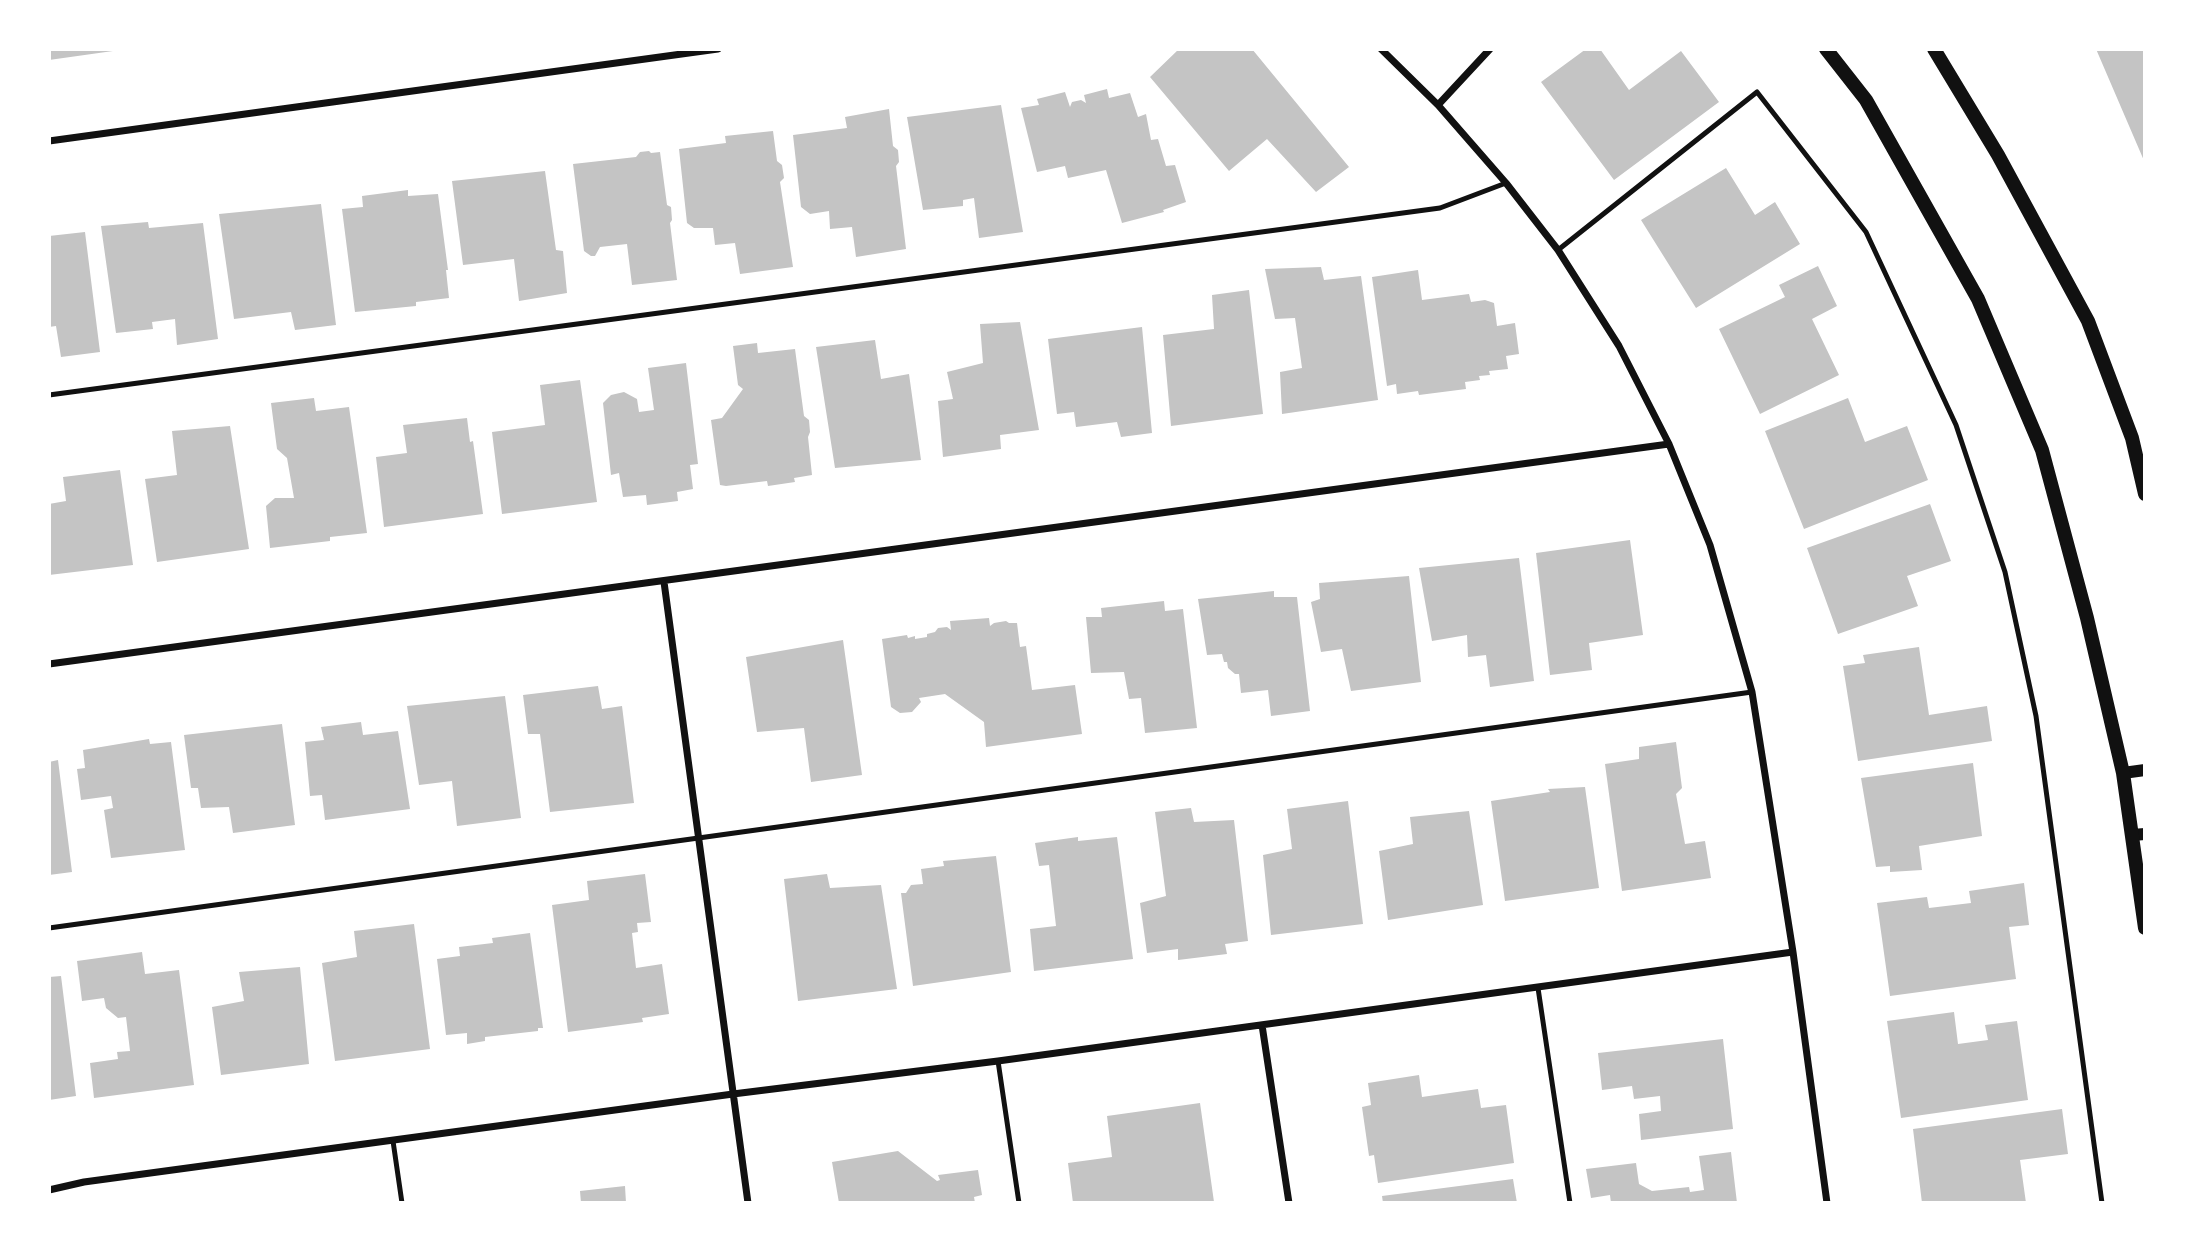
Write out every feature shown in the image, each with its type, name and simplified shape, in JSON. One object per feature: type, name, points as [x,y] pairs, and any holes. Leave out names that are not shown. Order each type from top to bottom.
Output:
[{"type":"main road","points":[[1826,49],[1866,100],[1978,299],[2042,450],[2087,618],[2138,834],[2145,928]]},
{"type":"main road","points":[[1934,49],[1998,155],[2088,321],[2132,438],[2145,494]]},
{"type":"street","points":[[49,141],[718,49]]},
{"type":"street","points":[[1438,105],[1490,49]]},
{"type":"street","points":[[1386,51],[1438,105],[1506,183],[1558,250],[1619,346],[1669,444],[1710,545],[1752,692],[1793,952],[1827,1203]]},
{"type":"street","points":[[49,664],[1669,444]]},
{"type":"street","points":[[664,582],[748,1203]]},
{"type":"street","points":[[2123,774],[2145,770]]},
{"type":"street","points":[[49,1190],[84,1182],[1262,1026],[1793,952]]},
{"type":"street","points":[[1262,1026],[1289,1203]]},
{"type":"lane","points":[[1558,250],[1757,92],[1866,232],[1956,425],[2006,572],[2036,716],[2102,1203]]},
{"type":"lane","points":[[49,395],[1440,208],[1506,183]]},
{"type":"lane","points":[[49,928],[1752,692]]},
{"type":"lane","points":[[1538,988],[1570,1203]]},
{"type":"lane","points":[[998,1061],[1018,1203]]},
{"type":"lane","points":[[393,1140],[402,1203]]},
{"type":"building","points":[[49,49],[112,49],[113,51],[49,60]]},
{"type":"building","points":[[1179,49],[1252,49],[1349,167],[1316,192],[1267,139],[1229,171],[1150,77]]},
{"type":"building","points":[[1586,49],[1600,49],[1629,90],[1681,51],[1719,102],[1614,180],[1541,82]]},
{"type":"building","points":[[2096,49],[2142,49],[2145,55],[2145,163]]},
{"type":"building","points":[[1107,89],[1109,98],[1130,93],[1138,117],[1146,114],[1151,140],[1158,139],[1166,166],[1175,165],[1186,202],[1163,210],[1164,212],[1122,223],[1106,170],[1068,178],[1065,166],[1037,172],[1021,108],[1039,105],[1037,99],[1065,92],[1070,107],[1072,102],[1081,100],[1086,103],[1084,95]]},
{"type":"building","points":[[1001,105],[1023,232],[979,238],[974,198],[963,200],[963,206],[923,210],[907,117]]},
{"type":"building","points":[[889,109],[893,146],[898,150],[899,162],[896,166],[906,249],[856,257],[852,227],[830,229],[829,211],[810,214],[801,207],[793,135],[847,128],[845,117]]},
{"type":"building","points":[[773,131],[777,161],[782,165],[784,178],[780,182],[793,267],[740,274],[735,243],[715,245],[713,228],[694,228],[687,223],[679,149],[726,143],[725,136]]},
{"type":"building","points":[[640,152],[660,152],[667,205],[671,207],[670,223],[677,280],[632,285],[627,244],[600,247],[595,256],[584,251],[573,164],[636,157]]},
{"type":"building","points":[[1726,168],[1755,215],[1775,202],[1800,244],[1696,308],[1641,220]]},
{"type":"building","points":[[545,171],[556,250],[563,251],[567,293],[519,301],[514,259],[463,265],[452,181]]},
{"type":"building","points":[[408,190],[408,196],[438,194],[449,298],[416,302],[416,306],[355,312],[342,209],[363,207],[362,196]]},
{"type":"building","points":[[321,204],[336,325],[295,330],[291,312],[234,319],[219,214]]},
{"type":"building","points":[[148,222],[149,228],[203,223],[218,339],[177,345],[175,319],[152,322],[153,329],[116,333],[101,226]]},
{"type":"building","points":[[85,232],[100,352],[61,357],[56,326],[49,327],[49,236]]},
{"type":"building","points":[[1818,266],[1837,306],[1812,319],[1839,375],[1760,414],[1719,329],[1785,297],[1779,285]]},
{"type":"building","points":[[1321,267],[1324,280],[1361,276],[1378,400],[1282,414],[1280,372],[1302,368],[1295,318],[1275,319],[1265,269]]},
{"type":"building","points":[[1418,270],[1422,300],[1469,294],[1471,302],[1485,300],[1494,303],[1497,326],[1515,323],[1519,354],[1506,356],[1508,369],[1489,371],[1490,375],[1479,376],[1480,380],[1465,382],[1466,389],[1419,395],[1418,391],[1397,394],[1396,384],[1387,386],[1372,277]]},
{"type":"building","points":[[1249,290],[1263,414],[1171,426],[1163,335],[1214,329],[1212,295]]},
{"type":"building","points":[[1020,322],[1039,430],[1000,435],[1001,449],[943,457],[938,401],[953,399],[947,372],[983,363],[980,324]]},
{"type":"building","points":[[1142,327],[1152,433],[1121,437],[1117,422],[1076,427],[1074,412],[1057,414],[1048,339]]},
{"type":"building","points":[[875,340],[881,379],[909,374],[921,460],[835,468],[816,347]]},
{"type":"building","points":[[757,343],[758,353],[795,349],[804,416],[809,420],[812,475],[794,478],[795,482],[768,486],[767,481],[720,485],[711,420],[722,418],[743,389],[738,385],[733,346]]},
{"type":"building","points":[[686,363],[698,464],[690,465],[693,489],[677,492],[678,501],[647,505],[646,495],[623,497],[619,473],[611,475],[603,403],[611,395],[624,392],[637,399],[639,412],[654,410],[648,368]]},
{"type":"building","points":[[580,380],[597,502],[502,514],[492,432],[545,425],[540,385]]},
{"type":"building","points":[[314,398],[316,411],[349,407],[367,533],[330,537],[330,541],[270,548],[266,506],[275,498],[294,498],[287,458],[277,449],[271,403]]},
{"type":"building","points":[[1848,398],[1865,442],[1907,426],[1928,480],[1804,529],[1765,431]]},
{"type":"building","points":[[467,418],[470,442],[473,441],[483,514],[384,527],[376,457],[407,453],[403,425]]},
{"type":"building","points":[[230,426],[249,549],[157,562],[145,479],[177,475],[172,431]]},
{"type":"building","points":[[120,470],[133,565],[49,575],[49,504],[66,501],[63,477]]},
{"type":"building","points":[[1930,504],[1951,561],[1907,576],[1918,606],[1838,634],[1807,548]]},
{"type":"building","points":[[1630,540],[1643,635],[1589,643],[1592,670],[1550,675],[1536,553]]},
{"type":"building","points":[[1519,558],[1534,681],[1490,687],[1486,655],[1468,657],[1467,635],[1432,641],[1419,568]]},
{"type":"building","points":[[1409,576],[1421,682],[1351,691],[1342,649],[1321,652],[1311,602],[1320,599],[1319,583]]},
{"type":"building","points":[[1274,591],[1274,597],[1297,597],[1310,711],[1271,716],[1268,690],[1241,693],[1239,674],[1228,668],[1222,654],[1207,655],[1198,599]]},
{"type":"building","points":[[1164,601],[1165,611],[1183,609],[1197,728],[1145,733],[1141,698],[1129,699],[1124,672],[1091,673],[1086,617],[1102,617],[1101,608]]},
{"type":"building","points":[[989,618],[990,626],[1006,621],[1017,623],[1020,647],[1026,646],[1032,690],[1075,685],[1082,734],[986,747],[984,722],[945,694],[919,698],[921,702],[912,712],[900,713],[891,707],[882,639],[907,635],[908,638],[915,636],[915,639],[927,637],[927,634],[938,628],[947,627],[951,630],[950,621]]},
{"type":"building","points":[[843,640],[862,775],[811,782],[804,728],[757,732],[746,657]]},
{"type":"building","points":[[1919,647],[1929,715],[1987,706],[1992,741],[1858,761],[1843,666],[1865,663],[1863,655]]},
{"type":"building","points":[[598,686],[602,709],[622,706],[634,803],[550,812],[540,734],[528,734],[523,695]]},
{"type":"building","points":[[505,696],[521,818],[457,826],[452,781],[419,785],[407,706]]},
{"type":"building","points":[[361,722],[363,735],[398,731],[410,809],[325,820],[322,795],[310,796],[305,742],[324,740],[321,727]]},
{"type":"building","points":[[282,724],[295,825],[233,833],[229,807],[201,808],[198,788],[191,788],[184,735]]},
{"type":"building","points":[[149,739],[150,744],[171,742],[185,850],[111,858],[104,810],[113,808],[111,796],[81,800],[77,769],[85,768],[83,750]]},
{"type":"building","points":[[1676,742],[1682,788],[1676,794],[1685,844],[1705,841],[1711,878],[1622,891],[1605,764],[1639,759],[1639,747]]},
{"type":"building","points":[[58,760],[72,872],[49,875],[49,762]]},
{"type":"building","points":[[1973,763],[1982,836],[1919,846],[1922,870],[1890,872],[1890,866],[1876,867],[1861,778]]},
{"type":"building","points":[[1585,787],[1599,888],[1505,901],[1491,801],[1550,792],[1548,789]]},
{"type":"building","points":[[1348,801],[1363,924],[1271,935],[1263,855],[1292,849],[1287,809]]},
{"type":"building","points":[[1191,808],[1194,822],[1234,820],[1248,941],[1225,944],[1227,954],[1178,960],[1178,949],[1147,953],[1140,903],[1166,896],[1155,812]]},
{"type":"building","points":[[1469,811],[1483,905],[1388,920],[1379,851],[1413,844],[1410,817]]},
{"type":"building","points":[[1078,837],[1078,841],[1117,837],[1133,959],[1034,971],[1030,929],[1056,926],[1049,865],[1039,866],[1035,843]]},
{"type":"building","points":[[996,856],[1011,972],[913,986],[901,893],[906,893],[911,885],[923,884],[921,869],[944,866],[943,861]]},
{"type":"building","points":[[645,874],[651,922],[637,923],[638,932],[632,933],[636,968],[662,964],[669,1014],[642,1018],[643,1022],[568,1032],[552,905],[589,900],[587,881]]},
{"type":"building","points":[[827,874],[830,888],[881,885],[897,989],[798,1001],[784,879]]},
{"type":"building","points":[[2024,883],[2029,925],[2009,927],[2016,979],[1890,996],[1877,903],[1927,897],[1929,908],[1971,903],[1969,891]]},
{"type":"building","points":[[414,924],[430,1049],[335,1061],[322,963],[357,957],[354,931]]},
{"type":"building","points":[[530,933],[543,1028],[538,1028],[538,1031],[485,1037],[485,1041],[467,1044],[467,1033],[446,1035],[437,959],[460,956],[459,947],[493,943],[492,938]]},
{"type":"building","points":[[142,952],[145,974],[179,970],[194,1085],[94,1098],[90,1063],[118,1059],[117,1052],[130,1051],[126,1017],[118,1018],[106,1008],[104,998],[82,1001],[77,961]]},
{"type":"building","points":[[300,967],[309,1064],[221,1075],[212,1007],[244,1001],[239,972]]},
{"type":"building","points":[[61,976],[76,1096],[49,1100],[49,977]]},
{"type":"building","points":[[1954,1012],[1958,1044],[1988,1040],[1985,1025],[2017,1021],[2028,1100],[1901,1118],[1887,1021]]},
{"type":"building","points":[[1723,1039],[1733,1129],[1641,1140],[1639,1114],[1661,1111],[1660,1096],[1634,1099],[1632,1086],[1602,1090],[1598,1053]]},
{"type":"building","points":[[1419,1075],[1422,1097],[1478,1089],[1481,1108],[1506,1105],[1514,1163],[1378,1183],[1374,1155],[1369,1156],[1362,1107],[1371,1105],[1368,1083]]},
{"type":"building","points":[[1200,1103],[1214,1202],[1073,1203],[1068,1163],[1112,1157],[1107,1116]]},
{"type":"building","points":[[2062,1109],[2068,1154],[2020,1160],[2026,1203],[1922,1203],[1913,1129]]},
{"type":"building","points":[[898,1151],[937,1181],[940,1180],[938,1175],[978,1170],[982,1195],[974,1197],[975,1203],[839,1203],[832,1162]]},
{"type":"building","points":[[1731,1152],[1737,1203],[1611,1203],[1610,1195],[1591,1198],[1586,1169],[1636,1163],[1639,1184],[1652,1191],[1689,1187],[1690,1192],[1704,1190],[1699,1156]]},
{"type":"building","points":[[1513,1179],[1517,1203],[1383,1203],[1382,1196]]},
{"type":"building","points":[[625,1186],[626,1203],[581,1203],[580,1191]]}]
